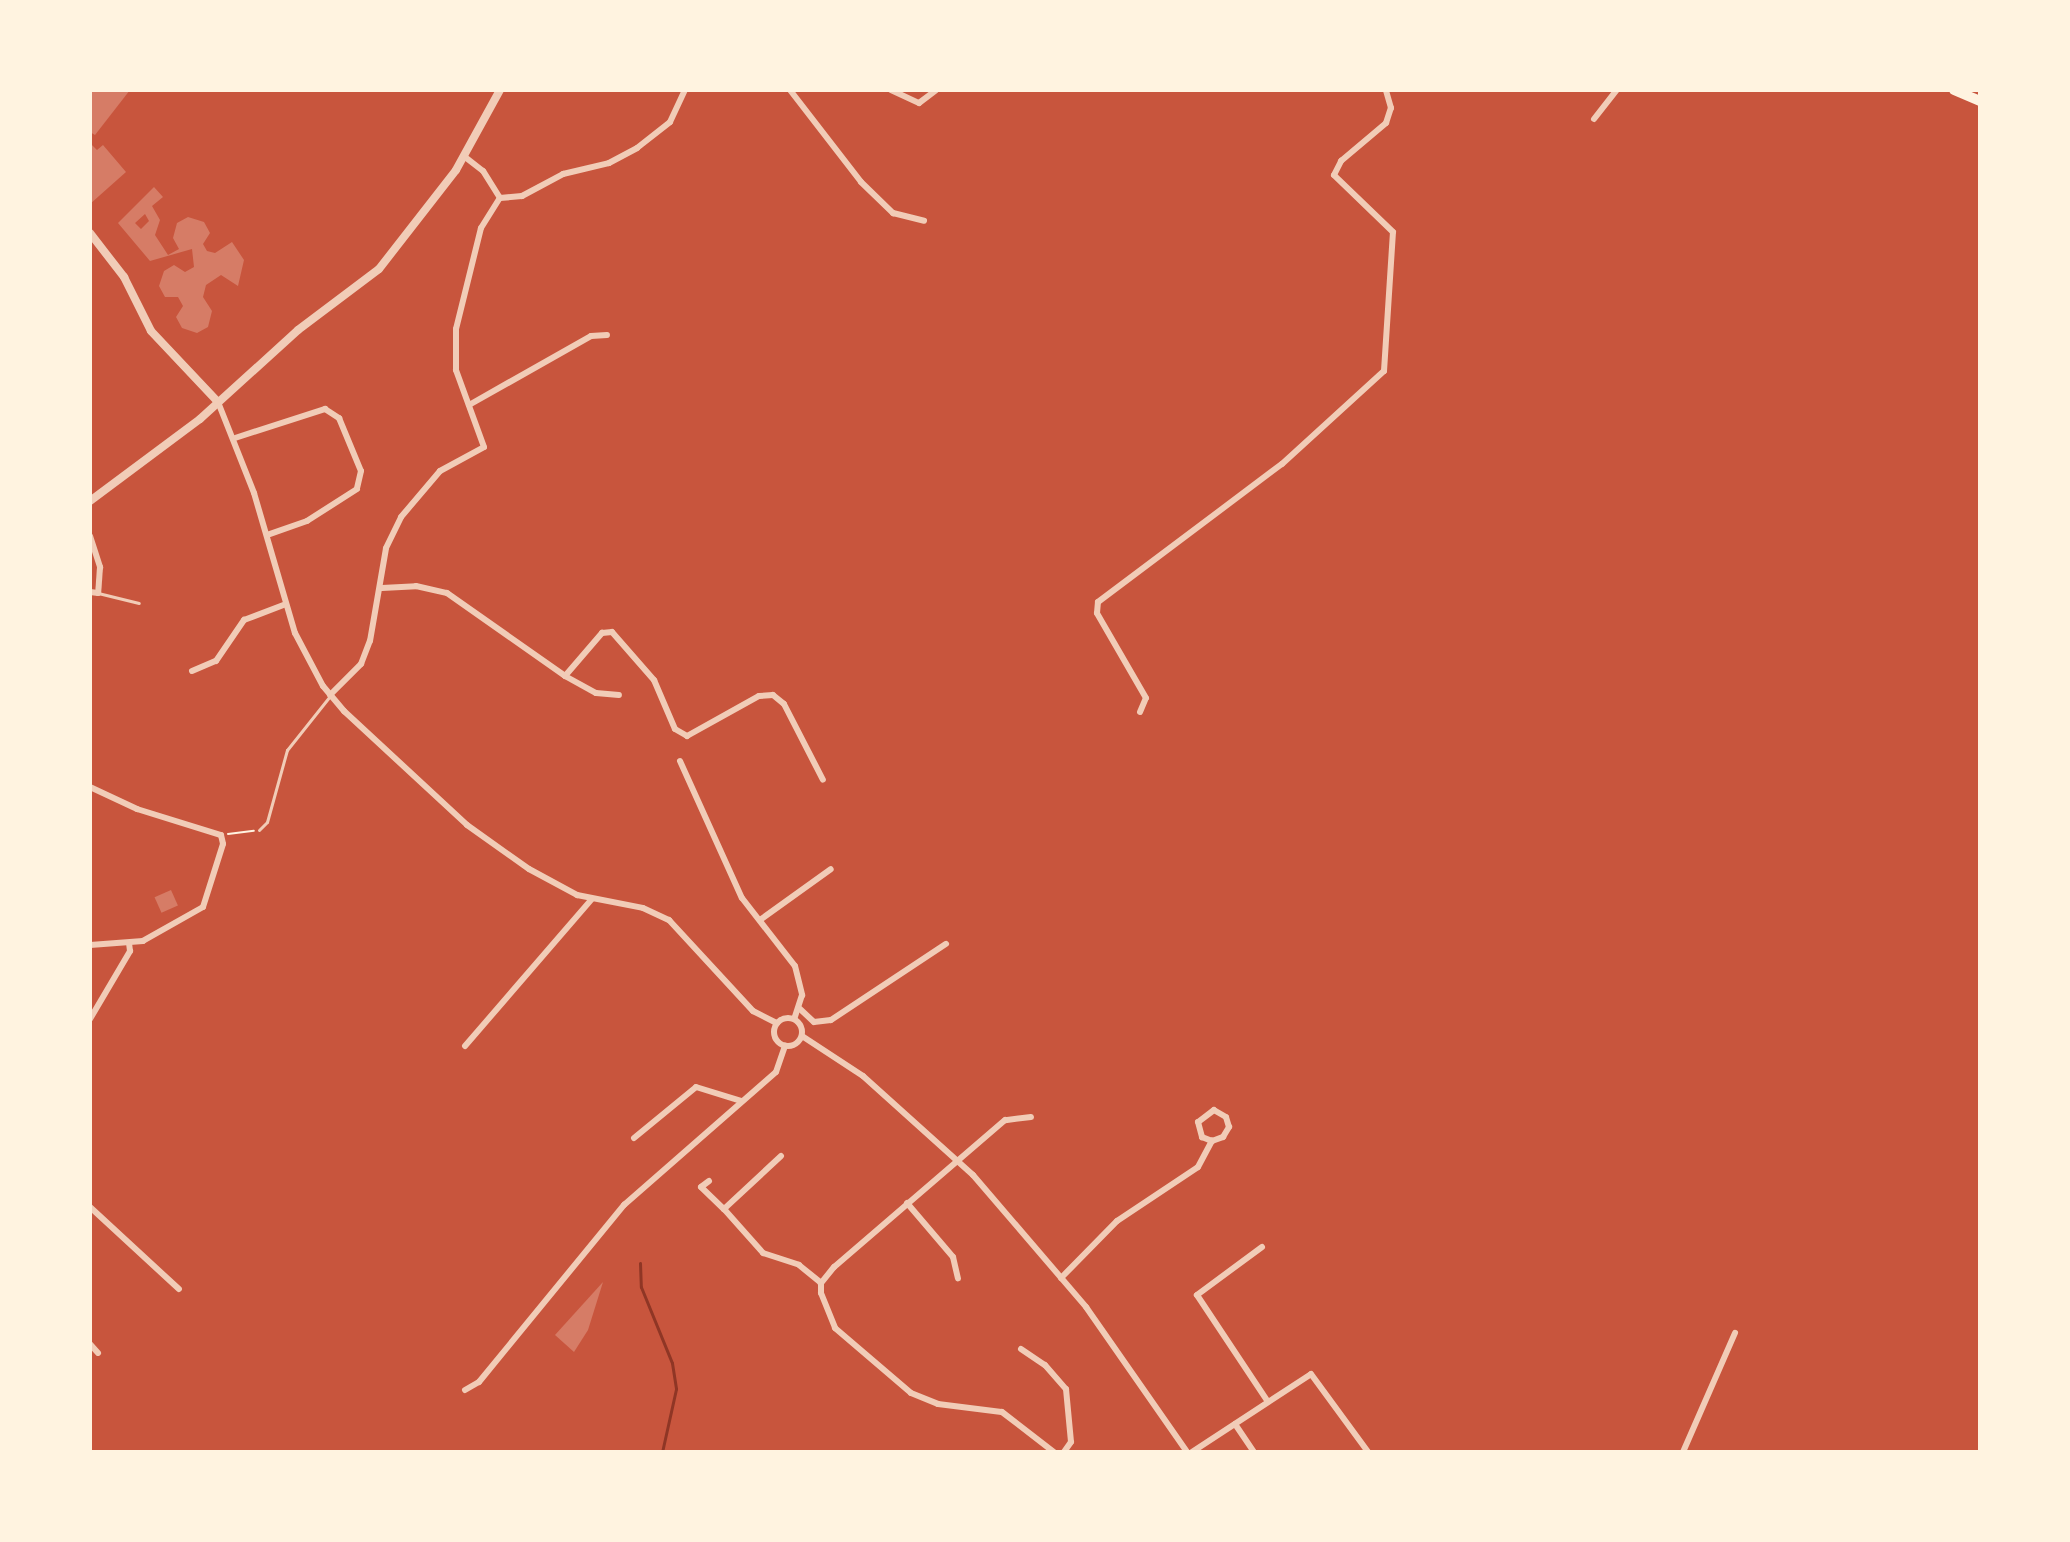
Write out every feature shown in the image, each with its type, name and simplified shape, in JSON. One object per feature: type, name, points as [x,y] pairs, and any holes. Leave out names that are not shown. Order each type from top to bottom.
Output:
[{"type":"main road","points":[[1954,90],[1980,101]]},
{"type":"street","points":[[90,501],[218,402],[298,330],[379,269],[465,157],[500,90]]},
{"type":"street","points":[[500,198],[522,196],[563,174],[609,163],[637,148],[670,122],[685,90]]},
{"type":"street","points":[[790,90],[871,192],[893,213],[924,221]]},
{"type":"street","points":[[891,90],[919,103],[936,90]]},
{"type":"street","points":[[1140,712],[1146,698],[1097,613],[1098,602],[1282,464],[1384,371],[1393,232],[1334,175],[1341,161],[1386,123],[1391,108],[1386,90]]},
{"type":"street","points":[[1594,119],[1617,90]]},
{"type":"street","points":[[465,157],[483,171],[500,198]]},
{"type":"street","points":[[330,695],[361,664],[378,617],[386,548],[401,517],[440,471],[484,447],[456,370],[456,329],[481,228],[500,198]]},
{"type":"street","points":[[90,233],[124,277],[157,339],[218,402],[235,438],[295,633],[330,695],[483,838],[562,889],[592,899],[643,908],[669,920],[753,1011],[777,1023],[794,1019],[800,1009],[801,983],[795,966],[742,898],[738,880],[703,822],[680,761]]},
{"type":"street","points":[[469,405],[591,336],[607,335]]},
{"type":"street","points":[[235,438],[325,409],[339,418],[361,471],[357,489],[307,521],[267,535]]},
{"type":"street","points":[[90,536],[100,567],[98,593],[90,592]]},
{"type":"street","points":[[382,588],[416,586],[447,593],[565,676],[596,693],[619,695]]},
{"type":"street","points":[[192,671],[216,661],[244,620],[286,604]]},
{"type":"street","points":[[565,676],[602,633],[612,632],[654,680],[680,733],[695,735],[759,696],[773,695],[784,704],[823,780]]},
{"type":"street","points":[[90,787],[137,809],[221,835],[218,868],[203,907],[143,941],[90,945]]},
{"type":"street","points":[[760,920],[831,869]]},
{"type":"street","points":[[465,1046],[592,899]]},
{"type":"street","points":[[90,1019],[130,951],[129,943]]},
{"type":"street","points":[[800,1009],[814,1022],[831,1020],[946,944]]},
{"type":"street","points":[[794,1019],[802,1036],[863,1076],[960,1160],[1111,1339],[1190,1452],[1316,1375],[1368,1452]]},
{"type":"street","points":[[777,1023],[775,1037],[785,1046]]},
{"type":"street","points":[[465,1390],[479,1382],[624,1205],[776,1072],[785,1046],[802,1036]]},
{"type":"street","points":[[634,1138],[696,1087],[741,1101]]},
{"type":"street","points":[[1061,1278],[1117,1221],[1198,1167],[1212,1141],[1223,1137],[1229,1127],[1226,1117],[1214,1110],[1198,1122],[1202,1137],[1212,1141]]},
{"type":"street","points":[[821,1283],[907,1203],[1005,1120],[1031,1117]]},
{"type":"street","points":[[724,1209],[781,1156]]},
{"type":"street","points":[[709,1181],[701,1187],[763,1253],[799,1265],[821,1283],[828,1319],[898,1384],[938,1404],[1002,1412],[1054,1452]]},
{"type":"street","points":[[907,1203],[953,1257],[958,1278]]},
{"type":"street","points":[[90,1207],[179,1289]]},
{"type":"street","points":[[1262,1247],[1197,1295],[1268,1402]]},
{"type":"street","points":[[1683,1452],[1735,1333]]},
{"type":"street","points":[[90,1344],[98,1353]]},
{"type":"street","points":[[1021,1349],[1045,1365],[1066,1389],[1071,1442],[1064,1452]]},
{"type":"street","points":[[1235,1424],[1254,1452]]},
{"type":"lane","points":[[98,593],[139,603]]},
{"type":"lane","points":[[259,830],[267,822],[287,750],[330,695]]},
{"type":"path","points":[[221,835],[259,830]]},
{"type":"building","points":[[90,90],[130,90],[95,135],[90,132]]},
{"type":"building","points":[[90,143],[97,150],[103,145],[126,172],[90,204]]},
{"type":"building","points":[[154,187],[163,197],[152,206],[160,220],[155,235],[168,255],[179,249],[173,238],[177,223],[188,217],[204,222],[210,233],[203,244],[207,251],[215,253],[232,242],[244,260],[238,286],[221,275],[206,285],[203,297],[212,311],[208,327],[197,333],[182,328],[176,317],[183,306],[178,297],[165,297],[159,286],[164,271],[174,265],[185,272],[194,267],[192,249],[150,261],[118,223]],"holes":[[[145,214],[149,221],[141,229],[135,223]]]},
{"type":"building","points":[[171,890],[178,906],[161,913],[155,897]]},
{"type":"building","points":[[603,1282],[588,1330],[574,1352],[555,1335]]},
{"type":"waterway","points":[[640,1263],[641,1287],[672,1363],[676,1389],[662,1452]]}]
